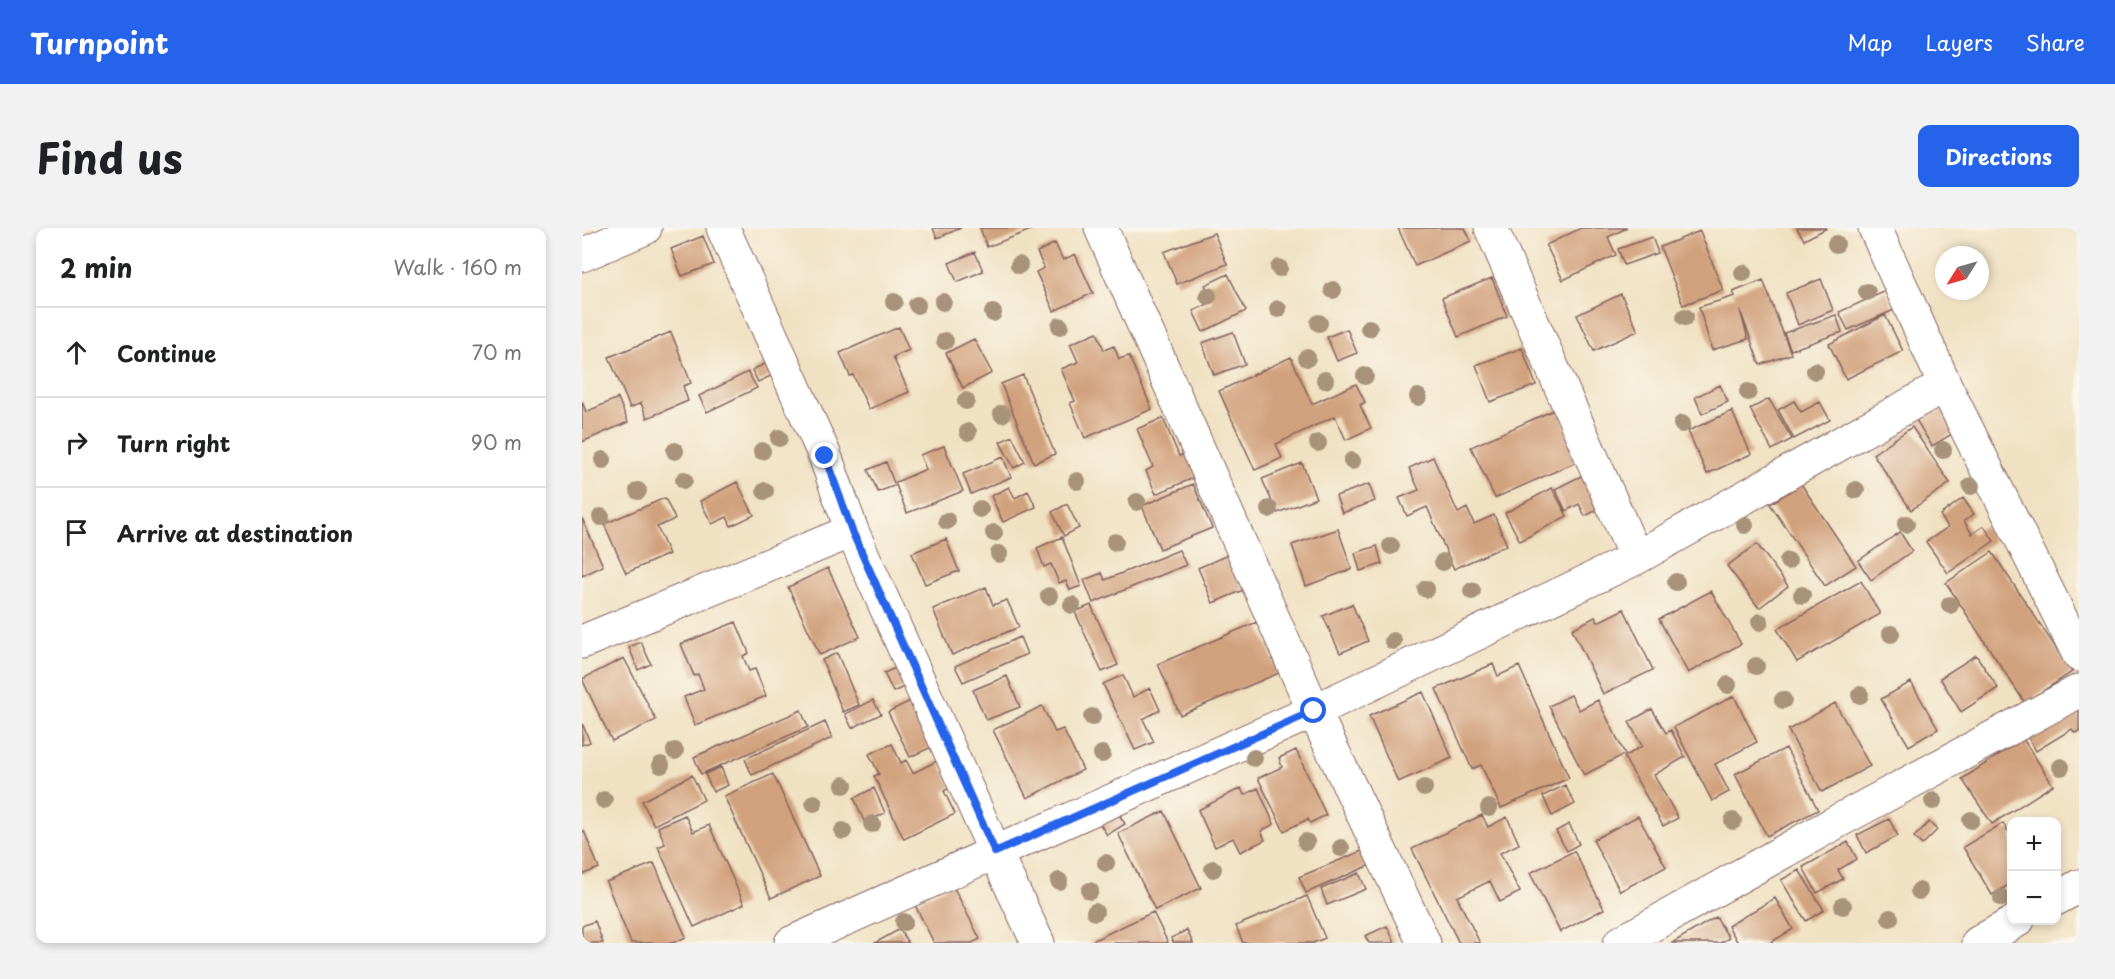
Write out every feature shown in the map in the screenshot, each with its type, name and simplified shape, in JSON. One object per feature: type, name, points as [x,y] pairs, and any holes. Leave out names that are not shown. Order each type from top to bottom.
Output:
[{"type":"street","points":[[582,255],[645,228]]},
{"type":"street","points":[[723,228],[825,456],[852,531],[1038,943]]},
{"type":"street","points":[[1101,228],[1314,711],[1424,943]]},
{"type":"street","points":[[1491,228],[1636,558]]},
{"type":"street","points":[[1875,228],[1945,385],[2079,655]]},
{"type":"street","points":[[792,943],[1314,711],[1636,558],[1945,385]]},
{"type":"street","points":[[582,642],[852,531]]},
{"type":"street","points":[[1620,943],[1840,820],[2079,691]]},
{"type":"street","points":[[2061,896],[2079,886]]},
{"type":"street","points":[[1978,943],[2011,925]]},
{"type":"building","points":[[933,228],[961,228],[937,238]]},
{"type":"building","points":[[980,228],[1036,228],[987,247]]},
{"type":"building","points":[[1398,228],[1465,228],[1471,241],[1415,266]]},
{"type":"building","points":[[1581,228],[1627,228],[1608,237],[1616,255],[1563,280],[1546,245]]},
{"type":"building","points":[[1797,228],[1827,228],[1804,240]]},
{"type":"building","points":[[1700,231],[1723,290],[1683,305],[1660,247]]},
{"type":"building","points":[[1214,233],[1227,264],[1177,284],[1164,252]]},
{"type":"building","points":[[703,236],[714,264],[682,276],[671,249]]},
{"type":"building","points":[[1652,237],[1658,253],[1624,265],[1618,249]]},
{"type":"building","points":[[1055,243],[1063,260],[1075,254],[1093,293],[1054,311],[1036,272],[1044,268],[1037,252]]},
{"type":"building","points":[[975,252],[983,271],[957,282],[949,263]]},
{"type":"building","points":[[1228,274],[1246,311],[1203,332],[1193,311],[1213,302],[1205,285]]},
{"type":"building","points":[[1492,278],[1507,316],[1458,337],[1442,298]]},
{"type":"building","points":[[1821,279],[1833,310],[1798,325],[1786,293]]},
{"type":"building","points":[[1763,280],[1791,354],[1760,365],[1740,310],[1748,339],[1712,350],[1699,307],[1735,296],[1733,292]]},
{"type":"building","points":[[1886,291],[1894,310],[1848,330],[1839,312]]},
{"type":"building","points":[[1621,294],[1638,331],[1594,351],[1577,315]]},
{"type":"building","points":[[1836,315],[1842,332],[1791,350],[1784,333]]},
{"type":"building","points":[[1885,315],[1903,351],[1846,379],[1829,344]]},
{"type":"building","points":[[899,327],[909,350],[893,357],[909,392],[869,409],[840,353]]},
{"type":"building","points":[[1347,329],[1357,353],[1337,361],[1327,337]]},
{"type":"building","points":[[671,332],[691,383],[683,386],[688,401],[647,418],[641,403],[630,408],[609,357]]},
{"type":"building","points":[[1097,332],[1104,350],[1114,346],[1119,359],[1129,356],[1152,409],[1085,438],[1070,403],[1075,401],[1061,369],[1078,362],[1070,344]]},
{"type":"building","points":[[1233,332],[1245,364],[1214,375],[1202,343]]},
{"type":"building","points":[[974,339],[992,373],[963,388],[946,353]]},
{"type":"building","points":[[1522,348],[1536,385],[1490,402],[1476,365]]},
{"type":"building","points":[[1291,357],[1312,404],[1356,384],[1365,402],[1360,405],[1371,428],[1346,440],[1335,416],[1276,444],[1282,458],[1255,470],[1219,391]]},
{"type":"building","points":[[769,362],[775,374],[758,382],[752,370]]},
{"type":"building","points":[[748,372],[757,388],[707,412],[699,396]]},
{"type":"building","points":[[1023,375],[1055,454],[1034,463],[1001,384]]},
{"type":"building","points":[[1720,385],[1728,402],[1702,414],[1695,397]]},
{"type":"building","points":[[618,398],[628,422],[582,442],[582,401],[586,412]]},
{"type":"building","points":[[1769,399],[1792,439],[1772,450],[1750,409]]},
{"type":"building","points":[[1938,399],[1957,431],[1932,446],[1913,415]]},
{"type":"building","points":[[1794,401],[1801,412],[1820,402],[1830,420],[1794,439],[1778,410]]},
{"type":"building","points":[[1558,408],[1581,460],[1495,498],[1471,447]]},
{"type":"building","points":[[1732,411],[1751,454],[1707,474],[1688,431]]},
{"type":"building","points":[[1163,418],[1179,456],[1189,453],[1198,476],[1156,494],[1146,471],[1153,467],[1137,429]]},
{"type":"building","points":[[1912,427],[1950,483],[1911,510],[1873,454]]},
{"type":"building","points":[[1012,436],[1025,462],[1014,468],[1000,442]]},
{"type":"building","points":[[944,446],[963,491],[907,513],[896,485],[878,492],[868,470],[886,462],[894,483],[926,469],[920,455]]},
{"type":"building","points":[[1003,457],[1011,477],[971,494],[963,474]]},
{"type":"building","points":[[1433,457],[1458,513],[1467,508],[1474,524],[1494,515],[1507,545],[1454,569],[1427,507],[1407,516],[1399,498],[1419,490],[1409,468]]},
{"type":"building","points":[[1302,463],[1316,498],[1277,513],[1262,479]]},
{"type":"building","points":[[1585,474],[1602,508],[1585,516],[1579,504],[1566,511],[1555,489]]},
{"type":"building","points":[[737,482],[754,515],[731,526],[727,517],[712,524],[700,501]]},
{"type":"building","points":[[1193,484],[1212,528],[1160,549],[1142,506]]},
{"type":"building","points":[[1369,484],[1375,501],[1342,513],[1336,496]]},
{"type":"building","points":[[1801,484],[1856,566],[1825,586],[1770,504]]},
{"type":"building","points":[[1009,487],[1015,498],[1028,491],[1036,507],[1003,522],[991,496]]},
{"type":"building","points":[[1552,488],[1567,516],[1520,541],[1505,513]]},
{"type":"building","points":[[665,498],[675,519],[657,527],[669,554],[626,573],[604,524]]},
{"type":"building","points":[[1963,498],[1974,514],[1964,521],[1972,534],[1984,526],[1994,541],[1948,573],[1926,542],[1948,527],[1940,515]]},
{"type":"building","points":[[1067,504],[1079,528],[1064,536],[1052,512]]},
{"type":"building","points":[[582,518],[603,566],[582,576]]},
{"type":"building","points":[[1338,529],[1352,569],[1306,586],[1292,545]]},
{"type":"building","points":[[1900,532],[1912,551],[1871,580],[1858,561]]},
{"type":"building","points":[[1062,537],[1081,586],[1070,590],[1066,581],[1059,583],[1051,564],[1044,567],[1037,548]]},
{"type":"building","points":[[946,539],[959,571],[925,584],[912,553]]},
{"type":"building","points":[[1757,544],[1788,586],[1759,608],[1727,566]]},
{"type":"building","points":[[1377,546],[1382,564],[1360,571],[1355,553]]},
{"type":"building","points":[[1179,550],[1186,565],[1093,603],[1084,580],[1102,573],[1105,580]]},
{"type":"building","points":[[1992,552],[2072,672],[2025,703],[1946,583]]},
{"type":"building","points":[[1228,555],[1243,590],[1213,603],[1198,568]]},
{"type":"building","points":[[828,568],[860,637],[820,655],[788,587]]},
{"type":"building","points":[[1861,581],[1880,614],[1797,662],[1777,629]]},
{"type":"building","points":[[986,587],[993,605],[1007,600],[1019,627],[952,655],[933,609]]},
{"type":"building","points":[[1711,591],[1741,644],[1688,673],[1659,619]]},
{"type":"building","points":[[1352,604],[1368,641],[1340,653],[1323,616]]},
{"type":"building","points":[[1091,605],[1118,665],[1102,672],[1075,612]]},
{"type":"building","points":[[1624,609],[1653,670],[1603,694],[1572,629],[1595,617],[1598,622]]},
{"type":"building","points":[[736,622],[749,653],[743,656],[749,671],[755,669],[766,696],[695,725],[684,697],[704,689],[698,674],[694,676],[681,644]]},
{"type":"building","points":[[1257,622],[1279,673],[1180,715],[1158,664]]},
{"type":"building","points":[[1020,637],[1027,654],[963,682],[955,666]]},
{"type":"building","points":[[641,642],[651,664],[638,670],[629,647]]},
{"type":"building","points":[[837,653],[859,705],[843,712],[822,660]]},
{"type":"building","points":[[1976,655],[1998,688],[1961,712],[1940,678]]},
{"type":"building","points":[[624,658],[656,720],[612,741],[582,679]]},
{"type":"building","points":[[1493,664],[1498,676],[1519,666],[1569,778],[1501,808],[1481,765],[1472,769],[1436,689]]},
{"type":"building","points":[[898,667],[906,686],[893,692],[884,673]]},
{"type":"building","points":[[1123,675],[1133,697],[1150,688],[1160,710],[1143,719],[1154,742],[1135,750],[1103,684]]},
{"type":"building","points":[[1007,676],[1020,707],[986,720],[973,690]]},
{"type":"building","points":[[1911,682],[1938,729],[1909,746],[1881,699]]},
{"type":"building","points":[[1423,692],[1452,758],[1398,782],[1369,716]]},
{"type":"building","points":[[1571,695],[1579,710],[1598,700],[1625,754],[1584,775],[1549,706]]},
{"type":"building","points":[[1734,696],[1757,742],[1715,764],[1729,792],[1712,801],[1674,727]]},
{"type":"building","points":[[873,700],[881,714],[852,728],[845,714]]},
{"type":"building","points":[[912,700],[934,746],[910,757],[888,712]]},
{"type":"building","points":[[2079,702],[2079,731],[2075,733],[2072,729],[2036,751],[2026,733]]},
{"type":"building","points":[[1835,703],[1870,766],[1822,792],[1788,730]]},
{"type":"building","points":[[1042,706],[1055,732],[1063,729],[1083,770],[1027,798],[993,730]]},
{"type":"building","points":[[1652,709],[1666,733],[1671,730],[1685,757],[1654,775],[1678,818],[1663,826],[1624,757],[1642,746],[1629,722]]},
{"type":"building","points":[[801,710],[808,727],[701,774],[694,757]]},
{"type":"building","points":[[825,722],[832,738],[752,775],[745,759]]},
{"type":"building","points":[[582,723],[590,742],[582,745]]},
{"type":"building","points":[[2023,739],[2053,785],[1992,824],[1962,779]]},
{"type":"building","points":[[892,744],[901,763],[906,760],[913,773],[939,760],[952,787],[944,791],[955,814],[904,839],[874,776],[879,774],[869,754]]},
{"type":"building","points":[[1786,748],[1818,810],[1767,836],[1735,774]]},
{"type":"building","points":[[1296,750],[1326,815],[1310,823],[1308,819],[1284,831],[1258,778],[1282,767],[1279,758]]},
{"type":"building","points":[[721,767],[728,785],[713,792],[705,774]]},
{"type":"building","points":[[773,774],[820,876],[771,898],[724,796]]},
{"type":"building","points":[[692,775],[704,800],[654,825],[642,801]]},
{"type":"building","points":[[1565,785],[1575,804],[1552,816],[1543,796]]},
{"type":"building","points":[[874,788],[885,813],[865,823],[854,798]]},
{"type":"building","points":[[1241,788],[1244,795],[1258,788],[1274,824],[1261,831],[1265,840],[1240,852],[1233,838],[1215,847],[1198,810]]},
{"type":"building","points":[[1114,806],[1125,824],[1107,835],[1096,818]]},
{"type":"building","points":[[1164,811],[1201,888],[1155,910],[1118,833]]},
{"type":"building","points":[[685,815],[693,832],[709,825],[744,904],[694,927],[658,847],[665,844],[658,827]]},
{"type":"building","points":[[1482,815],[1488,827],[1507,817],[1519,844],[1500,853],[1520,892],[1500,902],[1490,881],[1457,897],[1480,943],[1459,943],[1412,849]]},
{"type":"building","points":[[1638,816],[1666,867],[1620,891],[1593,840]]},
{"type":"building","points":[[1889,819],[1898,836],[1866,853],[1857,835]]},
{"type":"building","points":[[1929,822],[1937,830],[1922,845],[1914,837]]},
{"type":"building","points":[[2003,823],[2007,829],[2007,886],[1992,895],[1963,847]]},
{"type":"building","points":[[1569,824],[1579,844],[1567,851],[1556,831]]},
{"type":"building","points":[[584,831],[599,868],[584,874],[582,832]]},
{"type":"building","points":[[1848,842],[1857,859],[1838,870],[1843,879],[1817,893],[1803,867]]},
{"type":"building","points":[[1369,848],[1375,863],[1306,893],[1299,877]]},
{"type":"building","points":[[1574,851],[1604,909],[1560,932],[1530,873]]},
{"type":"building","points":[[654,863],[686,937],[672,943],[631,943],[606,882]]},
{"type":"building","points":[[1799,870],[1824,910],[1806,921],[1781,880]]},
{"type":"building","points":[[1359,873],[1366,889],[1327,905],[1321,889]]},
{"type":"building","points":[[952,884],[980,939],[972,943],[934,943],[914,903]]},
{"type":"building","points":[[1307,896],[1325,938],[1313,943],[1243,943],[1236,926]]},
{"type":"building","points":[[1775,898],[1793,929],[1770,943],[1738,943],[1728,926]]},
{"type":"building","points":[[1153,912],[1168,943],[1088,943]]},
{"type":"building","points":[[1716,917],[1729,938],[1720,943],[1672,943]]},
{"type":"building","points":[[595,921],[603,943],[582,943],[582,926]]},
{"type":"building","points":[[1387,926],[1395,943],[1369,943],[1365,936]]},
{"type":"building","points":[[900,929],[908,943],[875,943]]},
{"type":"building","points":[[1187,930],[1193,943],[1174,943],[1171,938]]},
{"type":"route","points":[[825,456],[852,531],[995,852],[1314,711]]}]
